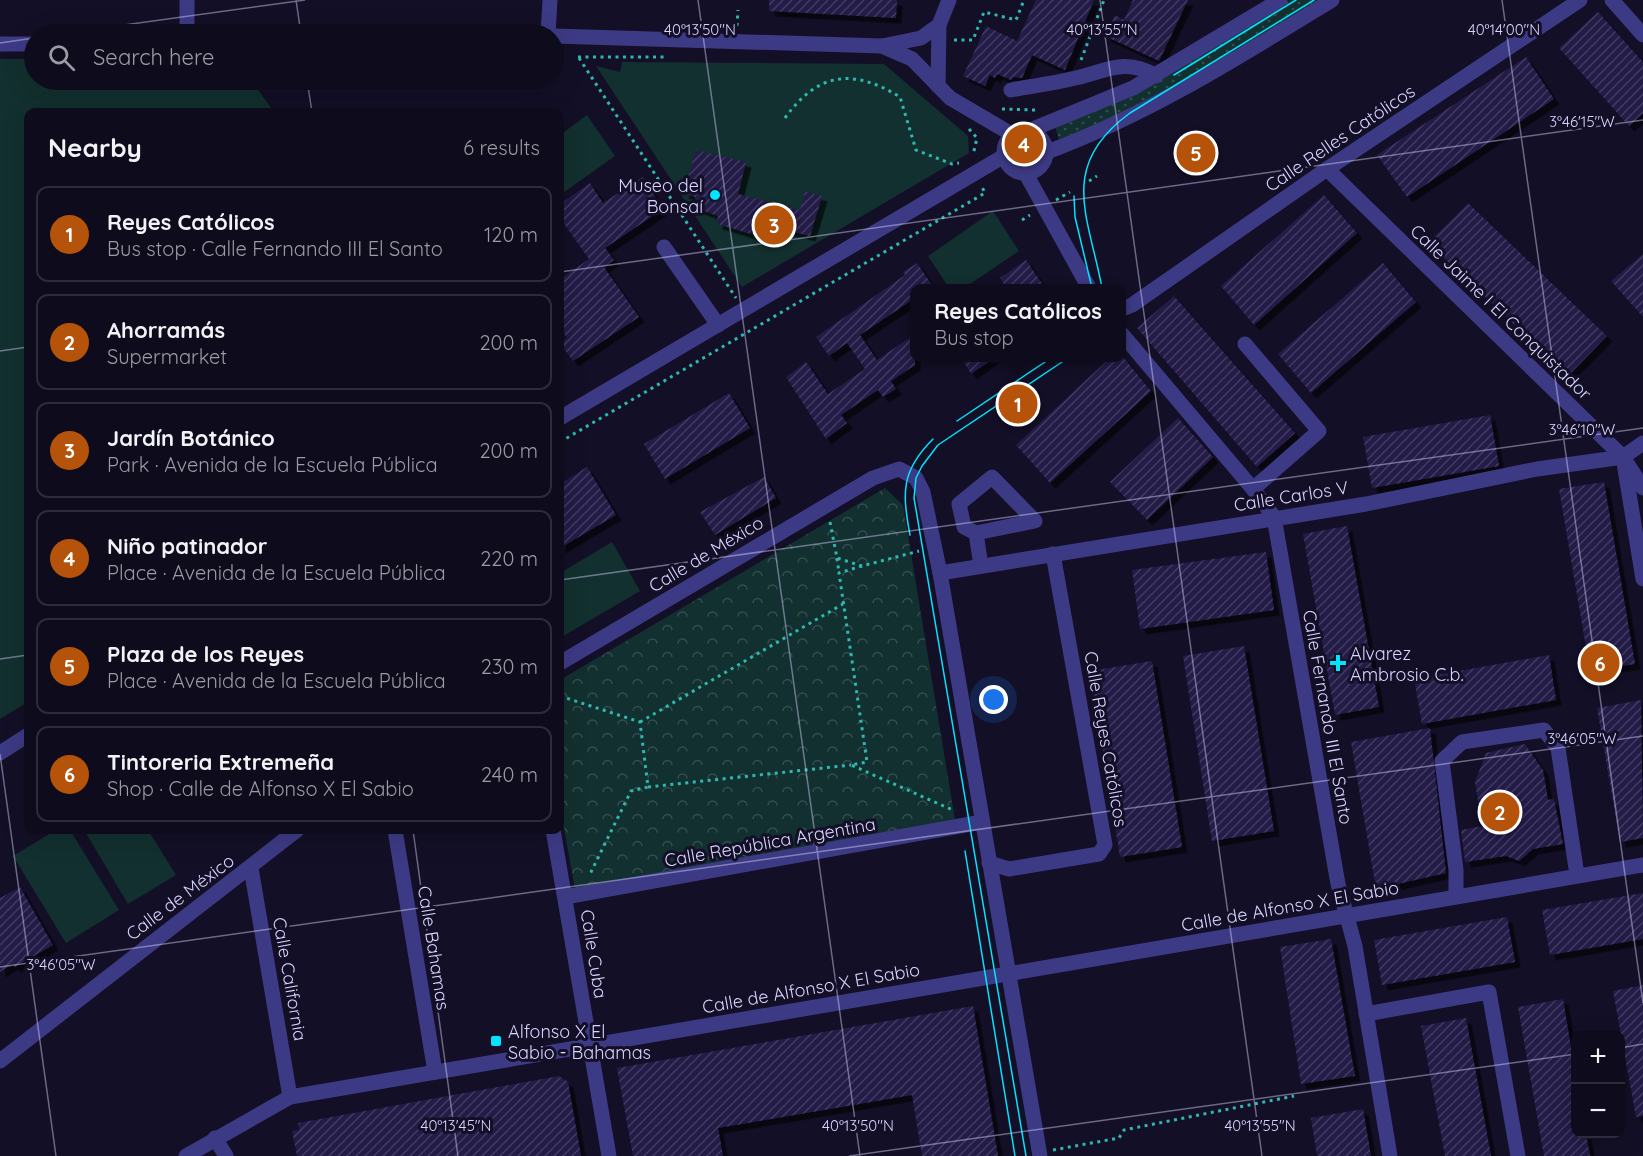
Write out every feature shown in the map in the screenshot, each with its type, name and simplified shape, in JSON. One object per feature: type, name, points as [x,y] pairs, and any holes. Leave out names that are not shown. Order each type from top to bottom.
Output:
[{"type":"street","points":[[187,0],[187,24]]},
{"type":"street","points":[[549,24],[550,0]]},
{"type":"street","points":[[938,86],[939,25],[949,0]]},
{"type":"street","points":[[882,46],[912,59],[950,98],[1021,133],[1041,138],[1047,152],[1042,165],[1037,170],[1026,174],[1012,169],[1004,156],[1005,147],[1021,133],[1156,76],[1280,0]]},
{"type":"street","points":[[1047,152],[1112,127],[1160,103],[1332,0]]},
{"type":"street","name":"Calle Relles Católicos","points":[[1126,307],[1327,169],[1580,0]]},
{"type":"street","points":[[1612,0],[1643,35]]},
{"type":"street","points":[[564,37],[882,46],[921,38],[939,25]]},
{"type":"street","points":[[0,44],[24,44]]},
{"type":"street","points":[[1011,90],[1073,79],[1112,66],[1142,68],[1156,76]]},
{"type":"street","points":[[564,416],[1004,156]]},
{"type":"street","name":"Calle Jaime I El Conquistador","points":[[1327,169],[1623,457],[1643,489]]},
{"type":"street","points":[[1026,174],[1087,284]]},
{"type":"street","points":[[664,248],[718,325]]},
{"type":"street","name":"Calle Fernando III El Santo","points":[[1126,339],[1274,517],[1338,884],[1355,946],[1390,1156]]},
{"type":"street","points":[[1245,344],[1319,430],[1253,489]]},
{"type":"street","name":"Calle Carlos V","points":[[940,573],[1274,517],[1366,504],[1537,469],[1623,457],[1643,443]]},
{"type":"street","points":[[1623,457],[1642,571]]},
{"type":"street","name":"Calle de México","points":[[564,661],[873,478],[899,469],[916,478],[923,492],[935,547]]},
{"type":"street","points":[[992,477],[1035,521],[976,533],[964,527],[959,504],[992,477]]},
{"type":"street","points":[[976,533],[981,566]]},
{"type":"street","points":[[935,547],[1040,1155]]},
{"type":"street","name":"Calle Reyes Católicos","points":[[989,863],[1009,868],[1099,854],[1105,845],[1053,554]]},
{"type":"street","points":[[1456,895],[1456,870],[1442,761],[1462,742],[1544,730],[1558,748],[1577,876]]},
{"type":"street","points":[[0,753],[24,738]]},
{"type":"street","name":"Calle República Argentina","points":[[572,897],[982,822]]},
{"type":"street","name":"Calle de México","points":[[0,1061],[292,834]]},
{"type":"street","name":"Calle Bahamas","points":[[396,834],[435,1072]]},
{"type":"street","name":"Calle Cuba","points":[[554,834],[572,897],[590,1044],[609,1156]]},
{"type":"street","name":"Calle de Alfonso X El Sabio","points":[[186,1156],[290,1097],[590,1044],[1008,975],[1456,895],[1643,865]]},
{"type":"street","name":"Calle California","points":[[251,868],[290,1097]]},
{"type":"street","points":[[1366,1014],[1489,992],[1518,1156]]},
{"type":"street","points":[[215,1138],[226,1156]]},
{"type":"path","points":[[951,40],[973,40],[984,12],[1016,20],[1024,0]]},
{"type":"path","points":[[1073,79],[1104,0]]},
{"type":"path","points":[[578,38],[579,57],[744,310]]},
{"type":"path","points":[[579,57],[669,57]]},
{"type":"path","points":[[785,118],[808,91],[830,80],[855,77],[881,86],[900,98],[910,126],[915,150],[952,164],[966,163],[956,169]]},
{"type":"path","points":[[963,123],[977,138],[972,160]]},
{"type":"path","points":[[1089,181],[1097,176]]},
{"type":"path","points":[[1050,203],[1070,192]]},
{"type":"path","points":[[564,440],[985,193]]},
{"type":"path","points":[[1022,220],[1035,213]]},
{"type":"path","points":[[704,306],[735,296],[745,290]]},
{"type":"path","points":[[572,897],[631,791],[648,787],[867,762],[827,505]]},
{"type":"path","points":[[839,573],[935,547]]},
{"type":"path","points":[[837,558],[862,566]]},
{"type":"path","points":[[564,697],[640,722],[843,604]]},
{"type":"path","points":[[640,722],[648,787]]},
{"type":"path","points":[[851,765],[958,812]]},
{"type":"path","points":[[1040,1155],[1119,1138],[1124,1130],[1294,1096]]},
{"type":"green space","points":[[1290,0],[1320,0],[1151,104],[1060,142],[1055,127],[1165,77]]},
{"type":"green space","points":[[0,59],[24,59],[24,90],[258,90],[271,108],[24,108],[24,704],[0,719]]},
{"type":"green space","points":[[622,62],[884,64],[968,136],[969,153],[742,287],[596,66],[620,72]]},
{"type":"green space","points":[[587,115],[615,156],[564,192],[564,132]]},
{"type":"green space","points":[[993,211],[1019,251],[970,284],[946,284],[928,256]]},
{"type":"green space","points":[[885,488],[903,505],[955,820],[576,895],[564,828],[564,678]]},
{"type":"green space","points":[[612,542],[640,591],[564,636],[564,571]]},
{"type":"green space","points":[[49,834],[72,834],[119,910],[66,943],[13,856]]},
{"type":"green space","points":[[86,834],[150,834],[176,875],[128,904]]},
{"type":"building","points":[[769,0],[897,0],[896,18],[769,11]]},
{"type":"building","points":[[1036,0],[1094,0],[1065,70],[1032,55],[1022,78],[1013,77],[1011,80],[997,74],[995,78],[990,75],[985,86],[963,76],[986,26],[1017,41]]},
{"type":"building","points":[[1133,0],[1188,0],[1159,61],[1105,36],[1115,15],[1124,20]]},
{"type":"building","points":[[1598,12],[1643,62],[1643,113],[1629,126],[1559,48]]},
{"type":"building","points":[[1526,57],[1554,99],[1407,197],[1377,155]]},
{"type":"building","name":"Museo del Bonsaí","points":[[696,150],[746,162],[738,194],[800,210],[805,191],[822,196],[810,236],[778,228],[775,241],[717,224],[718,216],[696,208],[695,197],[683,193]]},
{"type":"building","points":[[643,177],[663,209],[605,248],[614,260],[604,267],[639,317],[573,361],[564,349],[564,340],[567,338],[564,333],[564,276],[589,259],[564,224],[564,201],[590,183],[603,203]]},
{"type":"building","points":[[1324,195],[1357,233],[1254,325],[1221,286]]},
{"type":"building","points":[[1468,203],[1607,336],[1568,376],[1428,243]]},
{"type":"building","points":[[1643,254],[1643,317],[1611,281]]},
{"type":"building","points":[[1026,260],[1042,284],[1004,284],[1000,278]]},
{"type":"building","points":[[917,263],[931,284],[910,284],[910,301],[860,335],[877,360],[910,337],[910,362],[915,362],[915,365],[891,381],[896,389],[883,397],[878,390],[841,415],[847,423],[826,439],[786,377],[806,362],[828,394],[865,369],[847,343],[829,356],[816,337],[905,275],[903,272]]},
{"type":"building","points":[[1383,263],[1416,302],[1311,393],[1278,354]]},
{"type":"building","points":[[1174,296],[1295,433],[1257,467],[1137,328]]},
{"type":"building","points":[[1126,361],[1151,391],[1050,483],[1016,445],[1106,362]]},
{"type":"building","points":[[964,362],[988,362],[971,374]]},
{"type":"building","points":[[729,393],[750,428],[665,479],[644,444]]},
{"type":"building","points":[[1490,415],[1499,466],[1372,488],[1363,437]]},
{"type":"building","points":[[1178,418],[1213,457],[1147,520],[1110,482]]},
{"type":"building","points":[[587,467],[616,515],[564,546],[564,481]]},
{"type":"building","points":[[764,477],[776,498],[715,535],[700,512]]},
{"type":"building","points":[[1604,482],[1635,664],[1590,671],[1559,489]]},
{"type":"building","points":[[1347,526],[1379,707],[1335,715],[1303,534]]},
{"type":"building","points":[[1266,552],[1274,610],[1140,629],[1132,570]]},
{"type":"building","points":[[1244,646],[1274,831],[1212,841],[1183,656]]},
{"type":"building","points":[[1549,655],[1556,700],[1422,724],[1414,679]]},
{"type":"building","points":[[1152,661],[1182,847],[1120,857],[1090,671]]},
{"type":"building","points":[[1641,700],[1643,838],[1620,842],[1597,708]]},
{"type":"building","points":[[1430,728],[1446,873],[1376,889],[1351,742]]},
{"type":"building","points":[[1525,744],[1543,770],[1548,800],[1554,799],[1563,844],[1533,849],[1519,861],[1506,856],[1465,862],[1461,830],[1482,826],[1475,782],[1486,753]]},
{"type":"building","points":[[20,887],[53,945],[15,967],[13,964],[0,972],[0,898]]},
{"type":"building","points":[[1643,893],[1643,939],[1550,955],[1542,910]]},
{"type":"building","points":[[1507,917],[1515,962],[1382,985],[1374,940]]},
{"type":"building","points":[[1331,939],[1355,1076],[1301,1084],[1280,947]]},
{"type":"building","points":[[1643,985],[1643,1116],[1636,1117],[1625,1057],[1625,1030],[1620,1030],[1613,991]]},
{"type":"building","points":[[1563,999],[1571,1048],[1571,1138],[1587,1138],[1590,1156],[1544,1156],[1518,1007]]},
{"type":"building","points":[[973,1006],[998,1156],[922,1156],[912,1095],[718,1128],[723,1156],[633,1156],[617,1068]]},
{"type":"building","points":[[1466,1018],[1491,1156],[1445,1156],[1421,1026]]},
{"type":"building","points":[[559,1076],[568,1082],[581,1156],[297,1156],[292,1131],[299,1130],[298,1123]]},
{"type":"building","points":[[1363,1109],[1371,1156],[1317,1156],[1311,1118]]},
{"type":"tram line","points":[[1174,75],[1296,0]]},
{"type":"tram line","points":[[1101,284],[1086,215],[1084,194],[1086,173],[1093,153],[1107,133],[1130,113],[1314,0]]},
{"type":"tram line","points":[[1074,196],[1075,217],[1091,284]]},
{"type":"tram line","points":[[957,421],[1045,362]]},
{"type":"tram line","points":[[1026,1156],[914,498],[916,478],[938,445],[1062,362]]},
{"type":"tram line","points":[[910,535],[905,494],[906,483],[915,461],[933,439]]},
{"type":"tram line","points":[[965,851],[1015,1156]]},
{"type":"place","name":"Niño patinador","points":[[1024,144]]},
{"type":"place","name":"Plaza de los Reyes","points":[[1196,153]]},
{"type":"place","name":"Museo del Bonsaí","points":[[715,195]]},
{"type":"place","name":"Jardín Botánico","points":[[774,225]]},
{"type":"place","name":"Reyes Católicos","points":[[1018,404]]},
{"type":"place","name":"Alvarez Ambrosio C.b.","points":[[1338,663]]},
{"type":"place","name":"Tintoreria Extremeña","points":[[1600,663]]},
{"type":"place","name":"Ahorramás","points":[[1500,812]]},
{"type":"place","name":"Alfonso X El Sabio - Bahamas","points":[[496,1041]]}]
